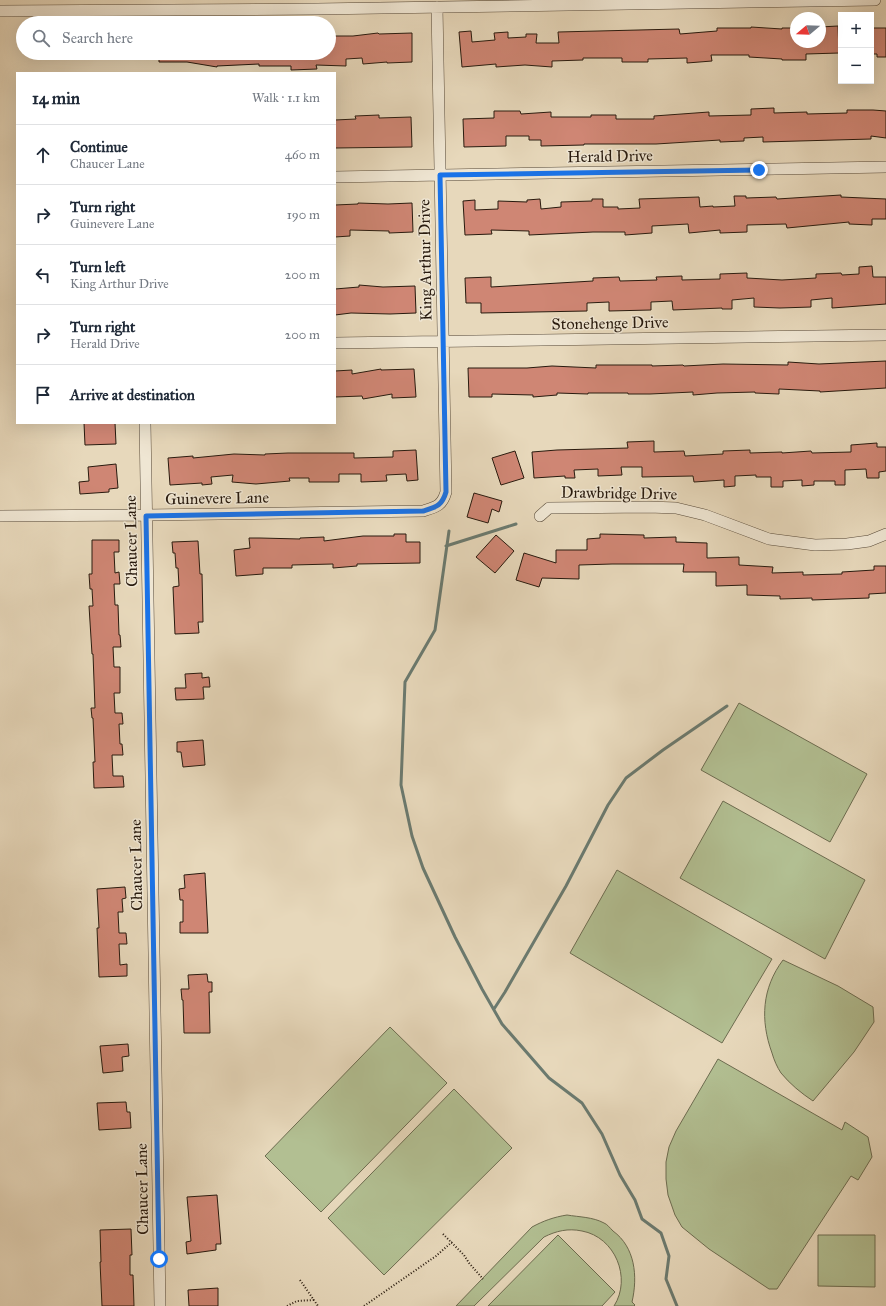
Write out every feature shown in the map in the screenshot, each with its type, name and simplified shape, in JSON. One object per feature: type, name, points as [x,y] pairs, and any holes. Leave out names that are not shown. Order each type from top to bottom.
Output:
[{"type":"street","points":[[0,11],[317,4],[437,7],[875,0]]},
{"type":"street","name":"King Arthur Drive","points":[[435,508],[443,501],[446,492],[437,7]]},
{"type":"street","name":"Herald Drive","points":[[336,177],[886,168]]},
{"type":"street","name":"Stonehenge Drive","points":[[336,343],[886,335]]},
{"type":"street","name":"Chaucer Lane","points":[[145,424],[160,1306]]},
{"type":"street","name":"Guinevere Lane","points":[[0,516],[146,516],[423,511],[435,508]]},
{"type":"street","name":"Drawbridge Drive","points":[[540,516],[548,508],[676,508],[705,515],[769,539],[815,545],[847,544],[869,541],[886,534]]},
{"type":"path","points":[[443,1234],[464,1254],[469,1263],[483,1278]]},
{"type":"path","points":[[364,1306],[436,1256],[452,1242]]},
{"type":"path","points":[[300,1280],[318,1306]]},
{"type":"path","points":[[287,1306],[298,1301],[314,1300]]},
{"type":"green space","points":[[739,703],[867,774],[830,842],[701,770]]},
{"type":"green space","points":[[723,801],[865,880],[825,959],[680,878]]},
{"type":"green space","points":[[617,870],[772,959],[722,1043],[570,953]]},
{"type":"green space","points":[[783,960],[838,986],[873,1007],[874,1022],[854,1052],[813,1101],[788,1081],[781,1073],[768,1041],[765,1016],[767,993],[776,971]]},
{"type":"green space","points":[[390,1027],[447,1083],[321,1212],[265,1156]]},
{"type":"green space","points":[[718,1059],[842,1130],[845,1122],[868,1137],[872,1157],[858,1180],[851,1176],[777,1289],[769,1289],[709,1249],[682,1227],[675,1215],[668,1195],[666,1162],[669,1147],[676,1131]]},
{"type":"green space","points":[[454,1089],[512,1148],[384,1275],[328,1218]]},
{"type":"green space","points":[[567,1215],[591,1218],[600,1221],[626,1245],[633,1263],[635,1282],[632,1302],[635,1305],[634,1306],[614,1306],[619,1295],[621,1283],[617,1260],[611,1250],[603,1241],[594,1235],[582,1231],[567,1230],[553,1233],[544,1237],[474,1306],[456,1306],[532,1227]]},
{"type":"green space","points":[[558,1235],[615,1292],[602,1306],[488,1306]]},
{"type":"green space","points":[[818,1235],[875,1235],[875,1287],[818,1286]]},
{"type":"building","points":[[838,26],[838,53],[806,54],[806,60],[782,60],[749,57],[749,55],[711,55],[712,61],[687,63],[687,58],[648,59],[648,62],[622,62],[622,58],[583,58],[583,60],[552,61],[552,67],[525,65],[496,67],[496,64],[462,67],[459,32],[471,31],[472,42],[495,40],[494,33],[508,32],[508,38],[526,37],[526,34],[537,34],[536,43],[559,43],[558,32],[679,29],[680,34],[717,31],[717,28],[790,28],[790,48],[826,48],[826,27]]},
{"type":"building","points":[[874,28],[886,28],[886,57],[877,57],[877,54],[874,54]]},
{"type":"building","points":[[378,33],[412,33],[412,62],[363,64],[362,58],[346,59],[346,66],[316,65],[317,69],[291,70],[291,66],[259,66],[259,64],[217,67],[187,62],[159,62],[159,60],[336,60],[336,36],[353,36]]},
{"type":"building","points":[[774,108],[774,113],[807,112],[807,114],[847,113],[847,110],[886,111],[886,138],[871,136],[871,139],[763,142],[763,137],[744,138],[744,141],[720,142],[720,140],[656,144],[584,144],[541,146],[541,140],[529,140],[529,136],[506,136],[506,146],[464,147],[463,119],[494,118],[494,111],[520,111],[521,114],[551,112],[551,117],[591,117],[591,115],[616,115],[616,119],[654,119],[654,116],[709,112],[709,116],[751,115],[751,109]]},
{"type":"building","points":[[379,115],[379,118],[411,117],[412,147],[336,148],[336,120],[356,119],[355,116]]},
{"type":"building","points":[[841,195],[841,197],[886,199],[886,219],[872,219],[872,225],[849,224],[849,222],[787,228],[786,224],[747,225],[747,232],[720,233],[720,230],[689,233],[688,224],[652,226],[652,233],[625,235],[625,232],[593,232],[529,235],[529,231],[491,230],[492,234],[465,235],[463,201],[475,200],[475,210],[498,209],[498,201],[527,202],[527,200],[540,199],[541,209],[561,207],[561,202],[592,201],[592,199],[603,199],[603,207],[618,207],[618,209],[640,208],[639,199],[699,197],[700,207],[713,207],[735,206],[734,196],[746,196],[746,198],[776,197],[777,199]]},
{"type":"building","points":[[412,203],[413,232],[389,233],[389,231],[350,230],[350,236],[336,237],[336,205]]},
{"type":"building","points":[[872,266],[873,277],[886,277],[886,304],[832,308],[832,298],[811,300],[811,307],[754,307],[754,298],[732,300],[732,309],[673,310],[672,301],[651,302],[651,310],[609,311],[609,302],[587,303],[587,311],[481,313],[481,303],[466,303],[465,278],[491,277],[491,287],[593,281],[593,278],[619,277],[620,281],[657,280],[656,277],[682,276],[682,280],[720,279],[720,274],[747,273],[747,278],[782,280],[816,278],[816,274],[859,274],[859,267]]},
{"type":"building","points":[[359,285],[383,287],[415,286],[416,313],[351,313],[336,315],[336,289],[359,287]]},
{"type":"building","points":[[886,361],[886,388],[820,392],[779,389],[779,394],[755,392],[693,395],[693,392],[650,394],[557,393],[557,395],[533,397],[533,395],[492,394],[492,397],[469,397],[468,368],[527,368],[552,366],[596,368],[596,365],[788,365],[788,362],[819,364]]},
{"type":"building","points":[[381,369],[414,369],[416,397],[392,398],[392,394],[363,399],[362,396],[336,397],[336,371],[352,370],[352,374]]},
{"type":"building","points":[[84,424],[115,424],[116,444],[85,445]]},
{"type":"building","points":[[654,441],[654,452],[684,451],[685,456],[723,454],[723,451],[750,450],[750,453],[811,451],[812,453],[851,452],[851,445],[877,443],[877,447],[886,447],[886,471],[879,472],[879,478],[867,478],[866,469],[845,470],[845,485],[835,485],[835,481],[814,481],[814,485],[802,486],[802,480],[783,481],[783,487],[771,487],[771,477],[756,477],[756,475],[735,476],[735,486],[724,487],[724,480],[694,482],[693,476],[642,477],[642,467],[621,467],[622,475],[598,476],[598,469],[574,470],[575,478],[565,478],[565,476],[534,478],[532,452],[628,448],[627,442]]},
{"type":"building","points":[[416,450],[418,480],[407,481],[406,474],[386,475],[387,481],[361,482],[361,474],[339,474],[339,482],[309,482],[309,478],[289,478],[290,481],[256,484],[232,482],[233,475],[211,477],[212,484],[202,485],[202,483],[170,485],[168,458],[193,456],[193,458],[234,454],[265,455],[288,453],[354,453],[354,458],[393,457],[393,451]]},
{"type":"building","points":[[515,451],[524,478],[501,485],[492,458]]},
{"type":"building","points":[[116,464],[118,488],[109,489],[109,492],[80,494],[79,482],[89,481],[88,467]]},
{"type":"building","points":[[474,493],[502,501],[499,512],[492,509],[488,523],[467,517]]},
{"type":"building","points":[[394,534],[406,534],[406,542],[420,542],[420,563],[357,564],[357,566],[333,568],[333,564],[292,565],[292,568],[263,568],[263,574],[236,576],[234,550],[250,548],[249,538],[300,539],[324,537],[324,541],[363,536],[394,536]]},
{"type":"building","points":[[600,534],[644,535],[644,538],[676,537],[676,542],[707,543],[707,558],[739,557],[739,565],[773,567],[772,573],[803,572],[803,575],[842,574],[842,572],[874,570],[874,566],[886,566],[886,593],[869,594],[869,598],[812,600],[812,598],[780,599],[780,596],[747,595],[747,585],[716,586],[716,572],[683,572],[684,564],[579,565],[579,579],[542,578],[539,587],[516,580],[524,553],[556,563],[556,550],[587,550],[587,539],[600,538]]},
{"type":"building","points":[[496,535],[514,551],[495,573],[476,557]]},
{"type":"building","points":[[92,540],[119,540],[119,552],[114,552],[115,573],[119,572],[120,584],[114,584],[115,605],[118,605],[121,647],[113,647],[114,667],[120,667],[120,693],[114,693],[115,713],[122,713],[123,724],[119,724],[120,744],[122,744],[123,755],[112,755],[113,776],[123,776],[124,787],[94,788],[93,762],[95,762],[93,718],[91,708],[95,708],[89,606],[93,606],[89,574],[92,574]]},
{"type":"building","points":[[198,541],[200,574],[202,574],[203,622],[198,622],[199,633],[175,634],[173,587],[179,586],[178,568],[176,568],[175,553],[173,553],[172,542]]},
{"type":"building","points":[[202,673],[202,678],[209,677],[210,687],[203,687],[204,699],[176,700],[175,688],[186,688],[185,674]]},
{"type":"building","points":[[203,740],[205,765],[183,767],[181,752],[177,752],[177,742]]},
{"type":"building","points":[[205,873],[208,933],[180,933],[180,922],[183,922],[183,900],[180,900],[179,889],[185,888],[184,875]]},
{"type":"building","points":[[125,887],[126,898],[122,899],[123,912],[118,912],[119,933],[126,933],[127,944],[119,944],[120,965],[127,964],[127,976],[99,977],[97,889]]},
{"type":"building","points":[[207,974],[208,982],[212,982],[212,992],[209,992],[210,1033],[184,1033],[183,1000],[181,989],[189,989],[188,975]]},
{"type":"building","points":[[128,1044],[129,1056],[122,1057],[123,1071],[103,1073],[100,1046]]},
{"type":"building","points":[[126,1102],[127,1112],[130,1112],[131,1128],[99,1130],[97,1103]]},
{"type":"building","points":[[217,1195],[221,1244],[216,1244],[216,1250],[187,1254],[186,1242],[191,1241],[187,1197]]},
{"type":"building","points":[[131,1229],[132,1255],[130,1255],[130,1275],[133,1275],[134,1306],[102,1306],[100,1230]]},
{"type":"building","points":[[218,1288],[218,1306],[189,1306],[188,1290]]},
{"type":"waterway","points":[[446,546],[516,524]]},
{"type":"waterway","points":[[449,531],[435,630],[405,682],[401,785],[412,836],[423,868],[455,937],[502,1024],[549,1078],[582,1103],[602,1134],[620,1175],[635,1200],[642,1219],[661,1233],[669,1256],[666,1279],[677,1306]]},
{"type":"waterway","points":[[494,1009],[566,886],[608,805],[626,778],[663,750],[727,706]]},
{"type":"route","points":[[159,1259],[146,516],[423,511],[435,508],[443,501],[446,492],[440,175],[759,170]]}]
